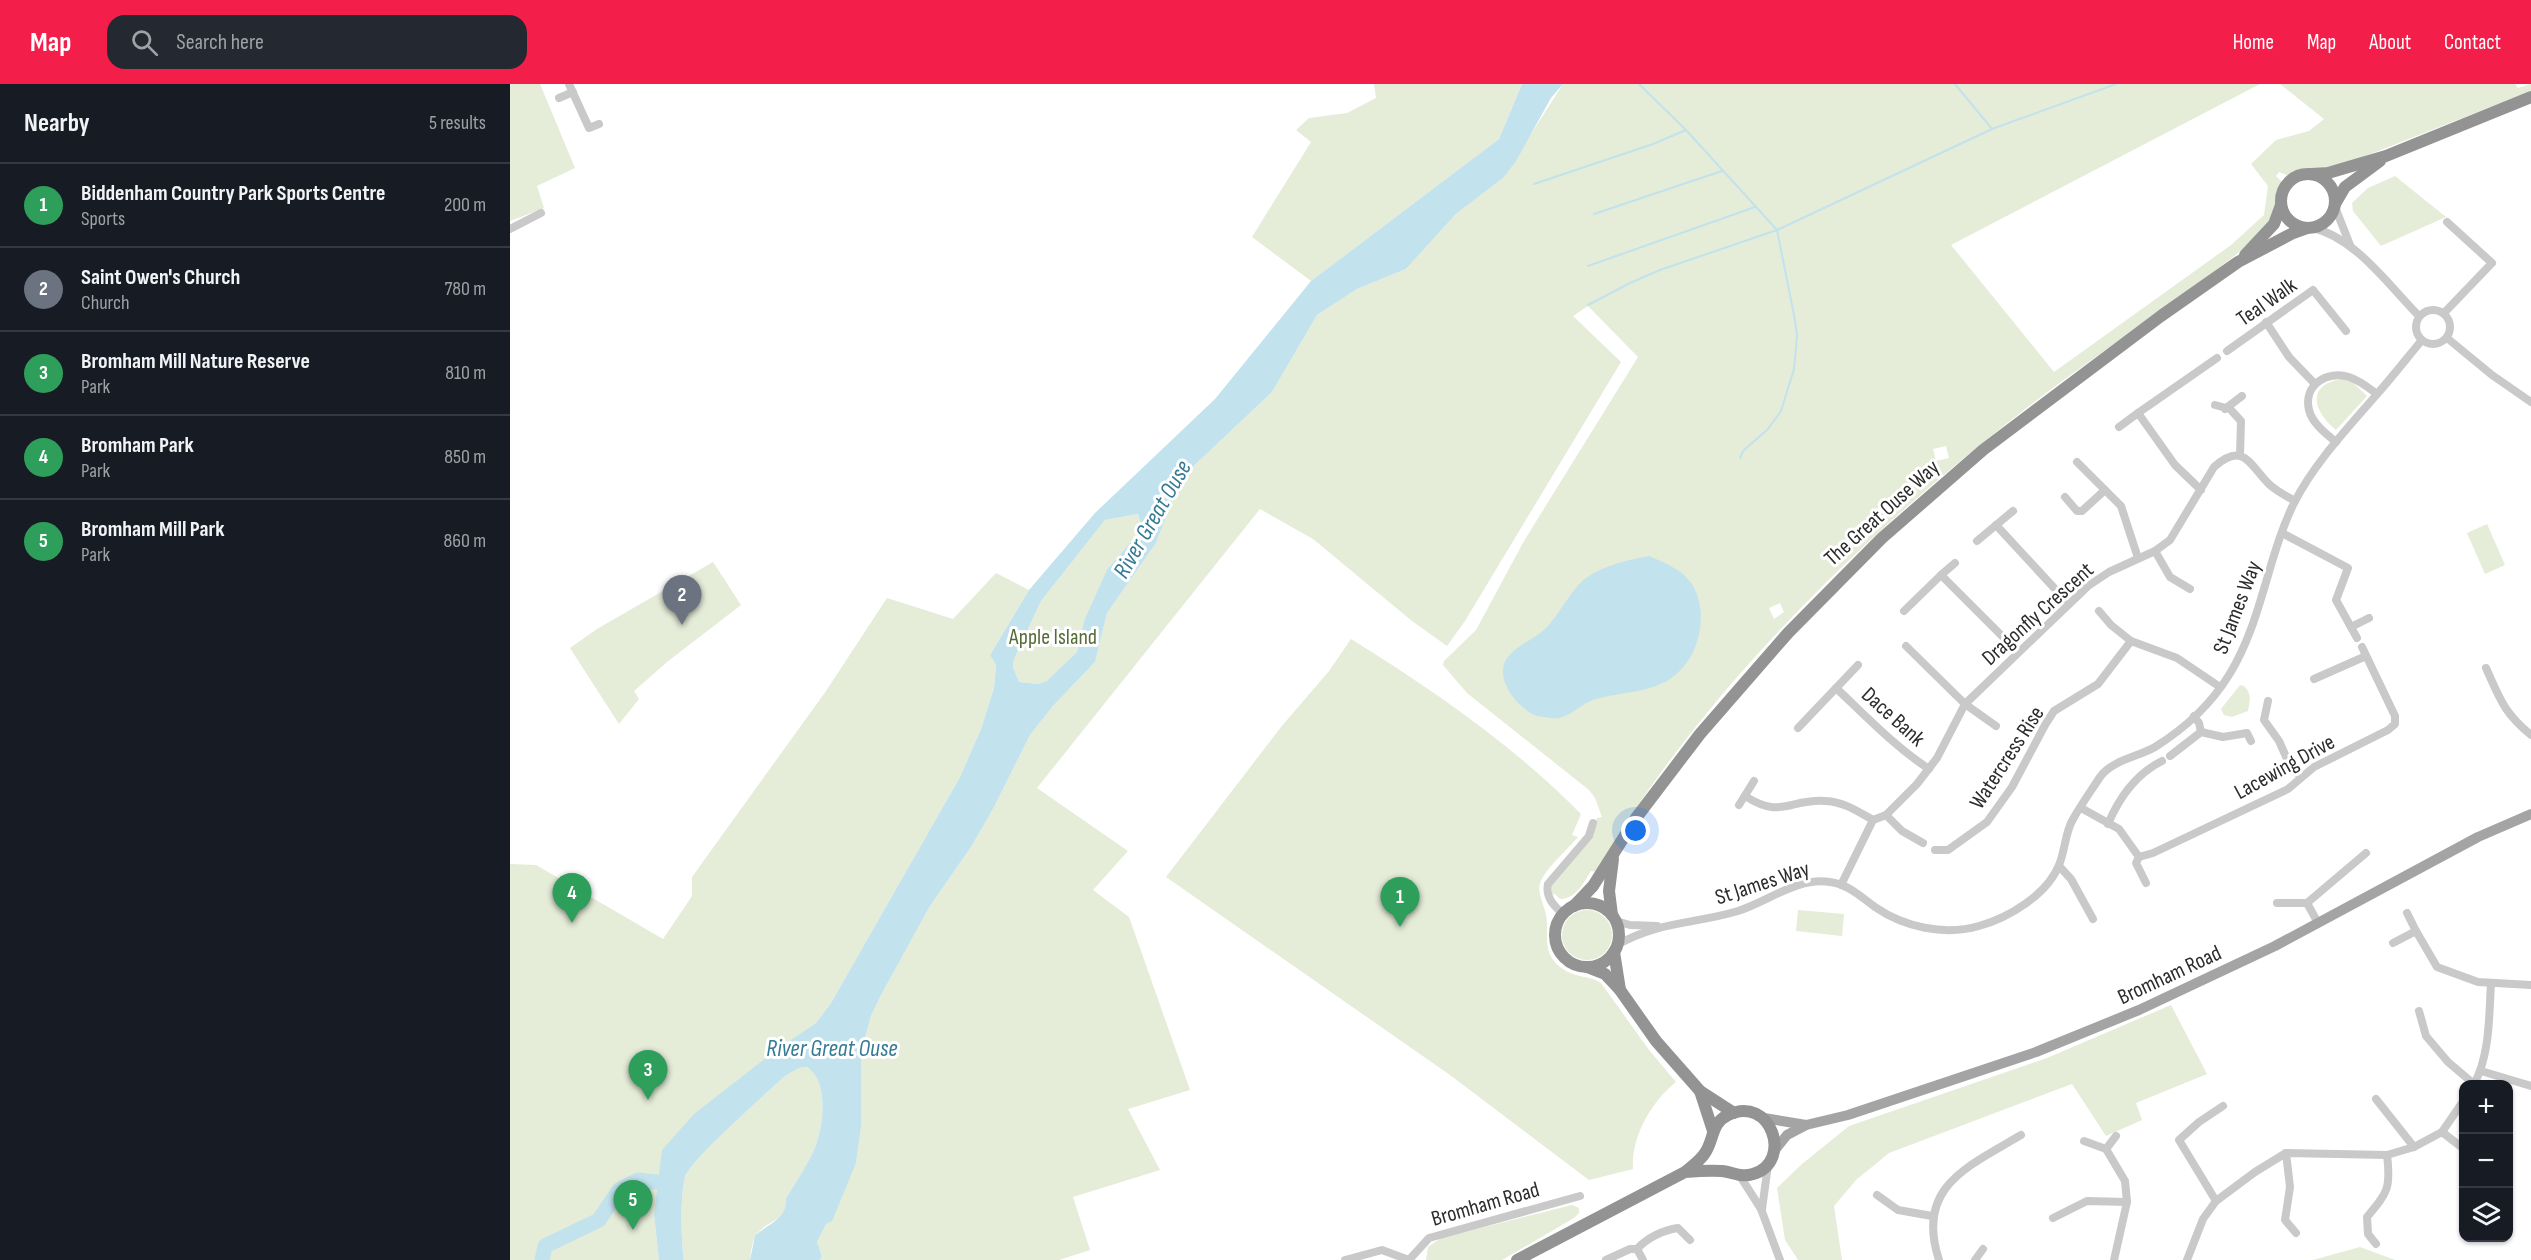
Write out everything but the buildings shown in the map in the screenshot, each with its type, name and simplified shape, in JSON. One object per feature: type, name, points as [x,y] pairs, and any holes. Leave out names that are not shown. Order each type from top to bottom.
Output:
[{"type":"highway","points":[[2386,156],[2345,187],[2325,223],[2310,228],[2290,221],[2281,205],[2282,193],[2288,183],[2296,177],[2328,173],[2386,156],[2531,97]]},
{"type":"highway","points":[[2312,174],[2323,178],[2331,187],[2335,206]]},
{"type":"highway","name":"The Great Ouse Way","points":[[2238,262],[2274,224],[2281,205]]},
{"type":"highway","name":"The Great Ouse Way","points":[[1574,906],[1587,892],[1662,783],[1743,682],[1795,625],[1882,538],[1957,472],[2035,409],[2238,262],[2293,233],[2310,228]]},
{"type":"highway","name":"The Great Ouse Way","points":[[1613,855],[1609,891],[1614,918]]},
{"type":"highway","points":[[1620,990],[1616,949],[1619,933],[1614,918],[1595,904],[1574,906],[1563,914],[1556,934],[1558,948],[1567,959],[1605,974],[1620,990],[1656,1041],[1700,1091],[1734,1113]]},
{"type":"highway","points":[[1587,967],[1605,961],[1616,949]]},
{"type":"highway","points":[[1517,1260],[1685,1172],[1706,1153],[1712,1137],[1719,1122],[1734,1113],[1749,1112],[1764,1118],[1773,1133],[1775,1150],[1768,1163],[1757,1173],[1740,1176],[1726,1171],[1716,1163],[1712,1137],[1700,1091]]},
{"type":"highway","points":[[1685,1172],[1726,1171]]},
{"type":"main road","name":"Bromham Road","points":[[1775,1150],[1787,1136],[1806,1125],[1936,1086],[2079,1035],[2196,984],[2318,923],[2478,837],[2531,814]]},
{"type":"main road","name":"Bromham Road","points":[[1764,1118],[1806,1125]]},
{"type":"street","points":[[559,98],[571,88],[589,128],[599,124]]},
{"type":"street","points":[[2335,206],[2350,245]]},
{"type":"street","points":[[510,229],[541,213]]},
{"type":"street","points":[[2444,313],[2492,263],[2447,222]]},
{"type":"street","points":[[2310,228],[2330,232],[2350,245],[2419,316]]},
{"type":"street","name":"Teal Walk","points":[[2227,351],[2313,290],[2346,331]]},
{"type":"street","points":[[2434,309],[2444,313],[2450,328],[2447,338],[2437,344],[2422,340],[2416,331],[2419,316],[2423,312],[2434,309]]},
{"type":"street","points":[[2266,322],[2289,357],[2315,384]]},
{"type":"street","points":[[2447,338],[2492,375],[2531,402]]},
{"type":"street","name":"St James Way","points":[[1660,926],[1740,910],[1765,901],[1791,887],[1813,881],[1832,882],[1849,888],[1892,919],[1924,928],[1953,931],[1978,927],[2011,914],[2042,889],[2059,866],[2071,822],[2103,773],[2120,762],[2154,748],[2194,716],[2220,687],[2247,641],[2282,533],[2295,501],[2318,464],[2422,340]]},
{"type":"street","points":[[2119,427],[2217,358]]},
{"type":"street","points":[[2336,442],[2316,424],[2309,412],[2311,389],[2320,378],[2335,375],[2349,377],[2377,393]]},
{"type":"street","points":[[2225,409],[2242,396]]},
{"type":"street","points":[[2215,405],[2230,409],[2241,421],[2240,456],[2247,458],[2269,484],[2295,501]]},
{"type":"street","points":[[2138,413],[2175,465],[2201,490]]},
{"type":"street","name":"Dragonfly Crescent","points":[[1873,820],[1886,815],[1929,769],[1965,704],[2068,603],[2109,572],[2155,551],[2170,540],[2214,467],[2223,459],[2240,456]]},
{"type":"street","points":[[2077,462],[2121,506],[2138,558]]},
{"type":"street","points":[[2065,496],[2077,511],[2082,511],[2105,490]]},
{"type":"street","points":[[1977,541],[2013,511]]},
{"type":"street","points":[[1996,525],[2068,603]]},
{"type":"street","points":[[2282,533],[2348,568],[2337,600],[2366,656],[2314,679]]},
{"type":"street","points":[[2155,551],[2170,577],[2190,590]]},
{"type":"street","points":[[1904,612],[1955,562]]},
{"type":"street","points":[[1941,575],[2018,652]]},
{"type":"street","points":[[2099,611],[2111,625],[2131,641],[2177,658],[2220,687]]},
{"type":"street","points":[[2351,627],[2368,618]]},
{"type":"street","name":"Watercress Rise","points":[[1935,850],[1948,850],[1987,822],[2012,787],[2054,711],[2098,684],[2131,641]]},
{"type":"street","points":[[1906,646],[1965,704],[1996,726]]},
{"type":"street","name":"Lacewing Drive","points":[[2139,857],[2153,853],[2288,789],[2314,767],[2388,730],[2395,724],[2395,716],[2366,656]]},
{"type":"street","name":"Dace Bank","points":[[1798,729],[1858,665]]},
{"type":"street","points":[[2486,668],[2504,708],[2513,720],[2531,735]]},
{"type":"street","name":"Dace Bank","points":[[1836,688],[1899,748],[1929,769]]},
{"type":"street","points":[[2268,701],[2264,720],[2278,741],[2292,770],[2302,776]]},
{"type":"street","points":[[2194,716],[2201,732]]},
{"type":"street","points":[[2201,732],[2223,737],[2247,733],[2251,741]]},
{"type":"street","points":[[2170,756],[2201,732]]},
{"type":"street","points":[[2108,824],[2122,796],[2144,773],[2162,761]]},
{"type":"street","points":[[1739,806],[1754,781]]},
{"type":"street","points":[[1745,796],[1759,805],[1778,809],[1814,801],[1839,803],[1850,806],[1873,820],[1841,885]]},
{"type":"street","points":[[2081,808],[2119,830],[2139,857],[2136,863],[2146,883]]},
{"type":"street","points":[[1886,815],[1902,831],[1923,843]]},
{"type":"street","points":[[1563,914],[1550,899],[1548,884],[1589,836],[1593,823]]},
{"type":"street","points":[[2277,903],[2307,903],[2367,853]]},
{"type":"street","points":[[2059,866],[2071,879],[2093,919]]},
{"type":"street","points":[[2307,903],[2318,923]]},
{"type":"street","points":[[2408,914],[2437,966],[2478,982],[2531,985]]},
{"type":"street","points":[[1614,918],[1630,925],[1660,926]]},
{"type":"street","points":[[1616,949],[1660,926]]},
{"type":"street","points":[[2393,943],[2416,931]]},
{"type":"street","points":[[2476,1080],[2481,1071],[2487,1034],[2491,983]]},
{"type":"street","points":[[2419,1011],[2426,1036],[2448,1062],[2469,1080]]},
{"type":"street","points":[[2481,1071],[2531,1086]]},
{"type":"street","points":[[2376,1099],[2414,1147]]},
{"type":"street","points":[[2216,1201],[2179,1140],[2199,1122],[2223,1106]]},
{"type":"street","points":[[2187,1260],[2203,1219],[2216,1201],[2255,1172],[2286,1153],[2387,1155],[2414,1147],[2442,1132],[2459,1106]]},
{"type":"street","points":[[2442,1132],[2459,1146]]},
{"type":"street","points":[[1939,1260],[1933,1243],[1932,1216],[1940,1194],[1970,1166],[2021,1135]]},
{"type":"street","points":[[2106,1149],[2116,1136]]},
{"type":"street","points":[[2084,1141],[2106,1149],[2125,1181],[2127,1202],[2114,1260]]},
{"type":"street","points":[[2286,1153],[2290,1187],[2285,1220],[2296,1233]]},
{"type":"street","points":[[2376,1244],[2368,1234],[2367,1217],[2380,1201],[2390,1181],[2387,1155]]},
{"type":"street","points":[[1761,1209],[1768,1163]]},
{"type":"street","points":[[1740,1176],[1761,1209],[1780,1260]]},
{"type":"street","points":[[1877,1195],[1898,1210],[1932,1216]]},
{"type":"street","name":"Bromham Road","points":[[1345,1260],[1382,1250],[1409,1260],[1429,1238],[1580,1196]]},
{"type":"street","points":[[2053,1218],[2087,1201],[2127,1202]]},
{"type":"street","points":[[1606,1260],[1630,1249],[1636,1249],[1669,1229],[1678,1228],[1690,1240]]},
{"type":"street","points":[[1636,1249],[1643,1260]]},
{"type":"street","points":[[1975,1260],[1983,1250]]},
{"type":"green space","points":[[510,84],[540,84],[575,168],[537,186],[544,208],[510,221]]},
{"type":"green space","points":[[1374,84],[1522,84],[1499,139],[1311,281],[1252,237],[1311,142],[1296,130],[1309,118],[1347,113],[1376,98]]},
{"type":"green space","points":[[1563,84],[2260,84],[1951,245],[2054,372],[2231,245],[2264,215],[2268,186],[2251,164],[2276,140],[2309,131],[2324,119],[2280,84],[2515,84],[2518,88],[2531,84],[2531,91],[2345,164],[2302,171],[2289,176],[2279,172],[2276,176],[2281,181],[2277,210],[2257,237],[2202,281],[2029,406],[1968,455],[1907,506],[1790,619],[1684,741],[1638,806],[1596,872],[1591,871],[1579,889],[1566,898],[1560,899],[1555,894],[1551,895],[1552,884],[1593,836],[1597,818],[1602,817],[1595,798],[1589,790],[1467,693],[1443,665],[1444,661],[1476,630],[1524,541],[1638,357],[1588,306],[1573,316],[1621,362],[1465,621],[1447,646],[1412,621],[1313,539],[1260,509],[1037,788],[1128,851],[1093,890],[1129,917],[1190,1090],[1128,1109],[1160,1170],[1073,1197],[1090,1250],[1059,1260],[820,1260],[822,1256],[817,1242],[856,1163],[861,1128],[861,1052],[871,1016],[930,906],[971,847],[993,809],[1030,735],[1053,706],[1095,662],[1107,613],[1156,543],[1181,478],[1272,392],[1317,315],[1357,289],[1406,269],[1456,214],[1503,178]],"holes":[[[1946,446],[1949,458],[1936,461],[1933,449]],[[1780,603],[1784,612],[1774,619],[1769,608]]]},
{"type":"green space","points":[[2395,176],[2446,217],[2381,246],[2353,211],[2352,203],[2368,188]]},
{"type":"green space","points":[[2341,379],[2352,382],[2367,396],[2336,430],[2322,415],[2317,400],[2322,387]]},
{"type":"green space","name":"Apple Island","points":[[1138,514],[1142,529],[1084,621],[1077,652],[1047,682],[1038,684],[1019,682],[1013,667],[1014,659],[1041,601],[1105,520]]},
{"type":"green space","points":[[2487,524],[2505,565],[2485,574],[2467,533]]},
{"type":"green space","points":[[713,562],[741,605],[667,662],[634,691],[639,699],[619,724],[570,648],[597,629]]},
{"type":"green space","points":[[996,573],[1029,590],[990,655],[996,665],[994,688],[981,729],[960,777],[831,1003],[816,1023],[738,1080],[654,1215],[659,1260],[510,1260],[510,864],[536,865],[663,939],[692,896],[692,877],[826,691],[887,598],[953,619]]},
{"type":"green space","points":[[1351,639],[1412,678],[1500,742],[1581,814],[1572,835],[1578,837],[1552,865],[1539,887],[1546,915],[1547,944],[1551,957],[1567,972],[1601,983],[1649,1050],[1676,1082],[1658,1100],[1644,1121],[1635,1145],[1633,1169],[1589,1180],[1450,1075],[1166,877],[1281,727],[1329,671]]},
{"type":"green space","points":[[2240,685],[2247,689],[2249,695],[2248,711],[2232,717],[2224,715],[2221,709]]},
{"type":"green space","points":[[1582,910],[1592,910],[1605,917],[1612,930],[1612,940],[1605,953],[1592,960],[1582,960],[1573,956],[1566,949],[1562,940],[1562,930],[1566,921],[1573,914]]},
{"type":"green space","points":[[1798,910],[1844,914],[1842,936],[1796,931]]},
{"type":"green space","points":[[2171,1005],[2207,1074],[2136,1103],[2142,1120],[2106,1136],[2072,1084],[1889,1153],[1856,1180],[1834,1206],[1842,1260],[1798,1260],[1785,1240],[1777,1188],[1802,1164],[1849,1126],[2047,1058]]},
{"type":"green space","points":[[807,1067],[819,1083],[822,1094],[822,1118],[811,1156],[786,1198],[786,1206],[781,1216],[756,1236],[750,1260],[684,1260],[682,1196],[685,1177],[690,1168],[714,1142],[785,1076],[799,1068]]},
{"type":"green space","points":[[1572,1205],[1579,1208],[1579,1213],[1574,1218],[1502,1260],[1426,1260],[1428,1247],[1441,1238]]},
{"type":"green space","points":[[2360,1247],[2395,1260],[2313,1260]]},
{"type":"water","name":"River Great Ouse","points":[[1522,84],[1563,84],[1551,98],[1516,161],[1503,178],[1456,214],[1406,269],[1357,289],[1317,315],[1272,392],[1181,478],[1156,543],[1107,613],[1095,662],[1053,706],[1030,735],[993,809],[971,847],[930,906],[871,1016],[861,1052],[861,1128],[856,1163],[832,1221],[826,1224],[817,1242],[822,1256],[820,1260],[750,1260],[755,1236],[784,1211],[786,1198],[808,1162],[817,1141],[822,1118],[822,1094],[814,1074],[807,1067],[799,1068],[785,1076],[714,1142],[690,1168],[685,1177],[682,1196],[684,1260],[659,1260],[654,1215],[662,1150],[694,1114],[775,1051],[816,1023],[831,1003],[960,777],[981,729],[994,688],[996,665],[990,655],[1029,590],[1095,513],[1215,399],[1311,281],[1499,139]],"holes":[[[1138,514],[1142,529],[1107,570],[1084,621],[1077,652],[1047,681],[1038,684],[1019,682],[1013,667],[1014,659],[1041,601],[1105,520]]]},
{"type":"water","points":[[1649,556],[1685,576],[1693,586],[1698,598],[1701,624],[1698,637],[1694,650],[1680,671],[1661,684],[1590,701],[1563,717],[1537,716],[1522,707],[1505,683],[1503,666],[1507,658],[1546,628],[1586,578],[1608,566]]},
{"type":"waterway","points":[[1639,84],[1686,130],[1777,230],[1797,336],[1794,369],[1781,411],[1768,429],[1743,451],[1740,458]]},
{"type":"waterway","points":[[1955,84],[1992,129]]},
{"type":"waterway","points":[[1588,305],[1660,270],[1777,230],[1992,129],[2116,84]]},
{"type":"waterway","points":[[1534,184],[1653,144],[1686,130]]},
{"type":"waterway","points":[[1594,214],[1722,171]]},
{"type":"waterway","points":[[1588,266],[1755,207]]},
{"type":"waterway","points":[[542,1260],[545,1246],[599,1220],[619,1190],[638,1180],[674,1184]]},
{"type":"place","name":"Saint Owen's Church","points":[[682,625]]},
{"type":"place","name":"Bromham Park","points":[[572,923]]},
{"type":"place","name":"Biddenham Country Park Sports Centre","points":[[1400,927]]},
{"type":"place","name":"Bromham Mill Nature Reserve","points":[[648,1100]]},
{"type":"place","name":"Bromham Mill Park","points":[[633,1230]]}]
